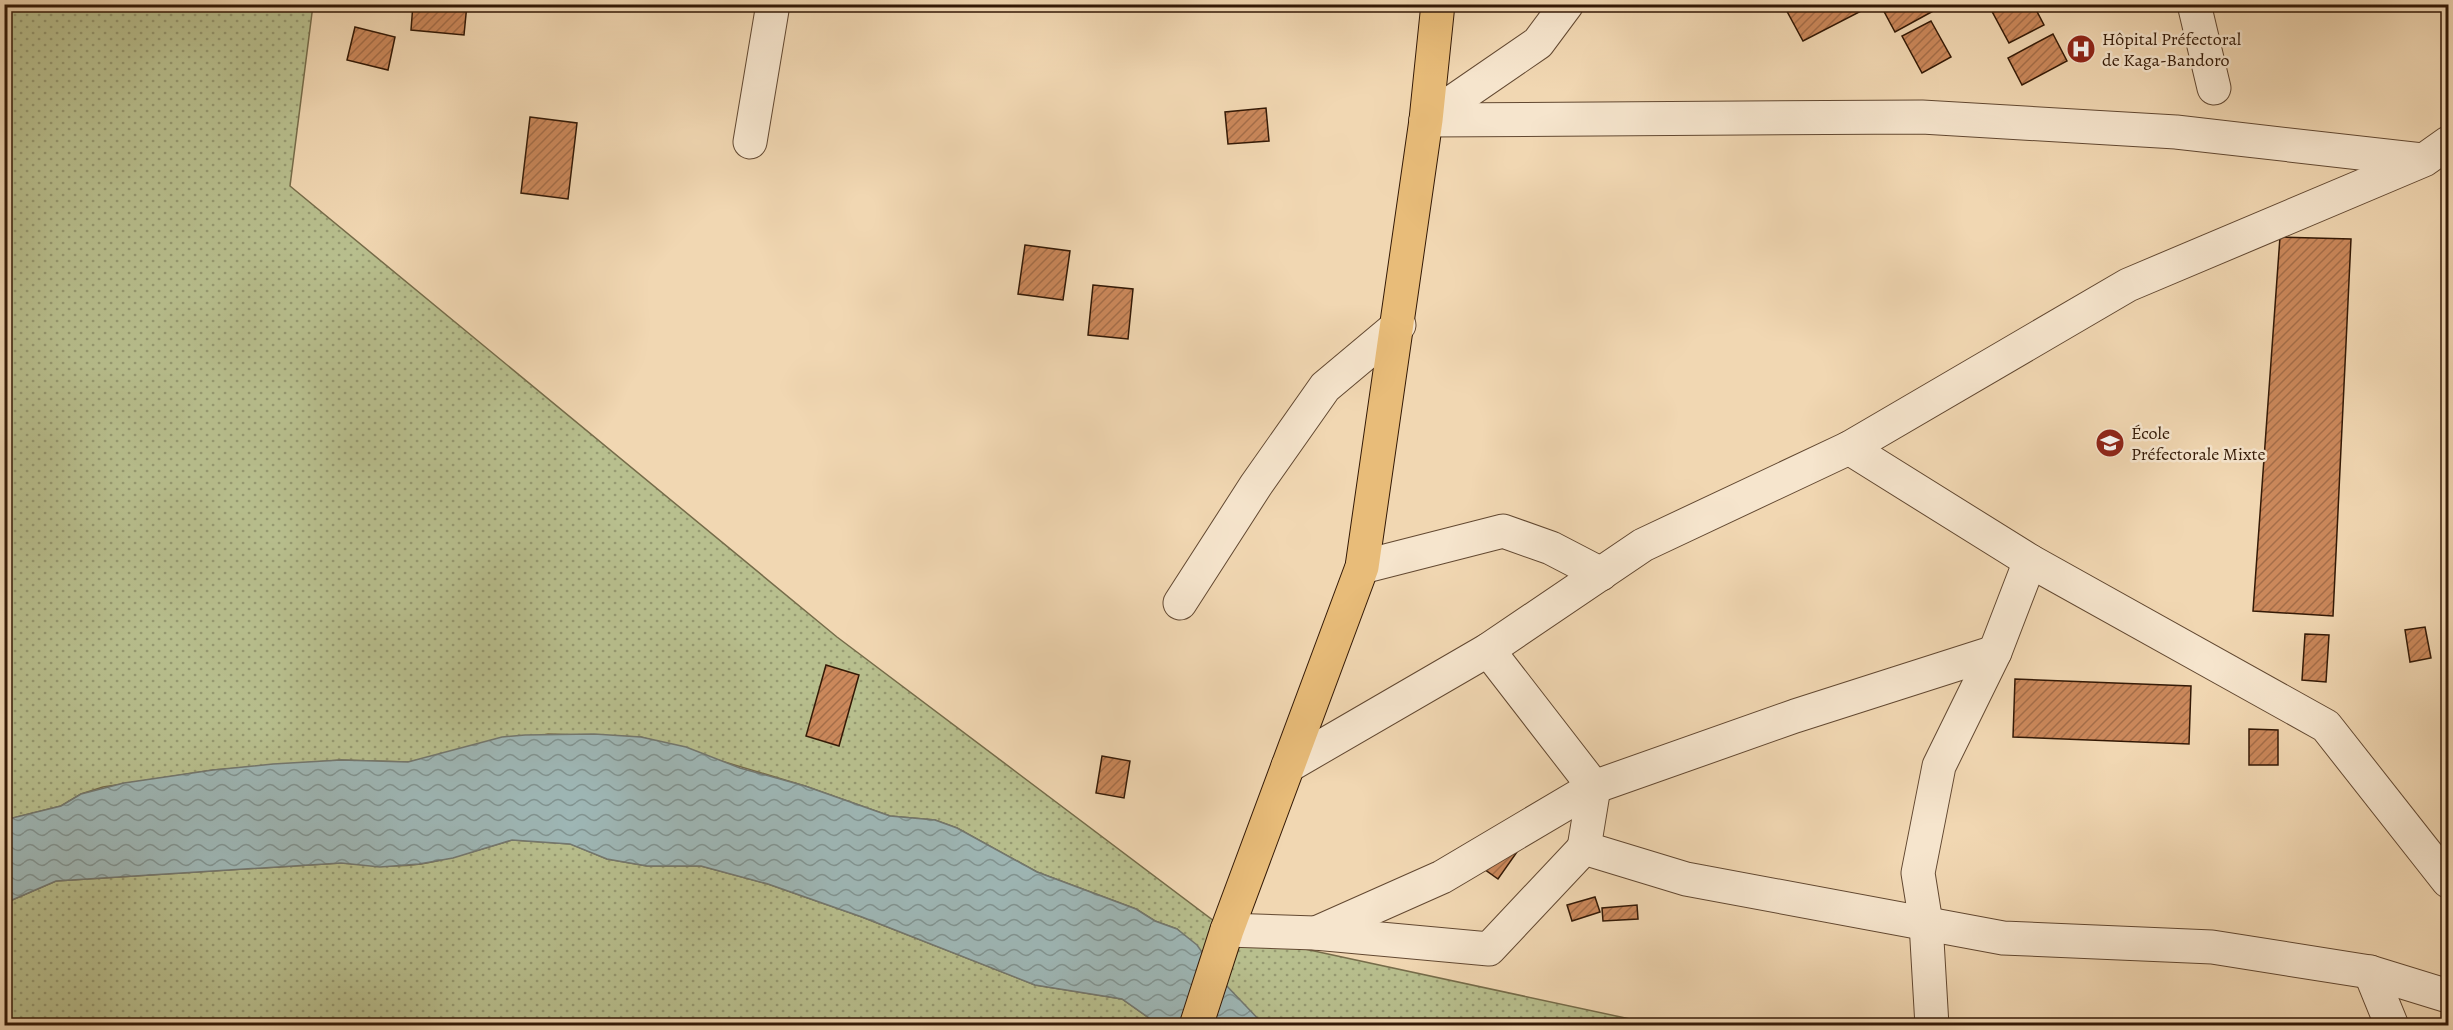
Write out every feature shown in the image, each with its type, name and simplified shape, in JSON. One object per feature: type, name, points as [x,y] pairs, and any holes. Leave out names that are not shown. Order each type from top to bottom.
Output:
[{"type":"main road","points":[[1196,1026],[1227,930],[1362,567],[1399,325],[1426,120],[1437,4]]},
{"type":"street","points":[[750,142],[773,4]]},
{"type":"street","points":[[1426,120],[1538,43],[1567,4]]},
{"type":"street","points":[[2194,4],[2214,88]]},
{"type":"street","points":[[1426,120],[1922,117],[2176,132],[2440,155]]},
{"type":"street","points":[[1288,766],[1488,650],[1643,545],[1849,448],[2128,285],[2440,155]]},
{"type":"street","points":[[1180,603],[1256,485],[1325,387],[1399,325]]},
{"type":"street","points":[[1849,448],[2030,561],[2326,726],[2448,881]]},
{"type":"street","points":[[1362,567],[1503,531],[1551,548],[1601,574]]},
{"type":"street","points":[[1932,1026],[1926,923],[1918,873],[1939,766],[1995,652],[2030,561]]},
{"type":"street","points":[[1227,930],[1315,933],[1489,949],[1584,848],[1594,787],[1488,650]]},
{"type":"street","points":[[1315,933],[1442,877],[1594,787],[1795,716],[1995,652]]},
{"type":"street","points":[[1584,848],[1686,879],[2003,938],[2212,947],[2370,972],[2448,996]]},
{"type":"street","points":[[2370,972],[2392,1026]]},
{"type":"green space","points":[[4,5],[313,5],[290,186],[837,637],[1230,933],[1658,1025],[1264,1025],[1240,1002],[1177,929],[1155,921],[1136,909],[1037,872],[957,828],[935,820],[890,816],[805,786],[641,737],[548,734],[408,762],[341,760],[213,770],[103,787],[81,794],[61,806],[5,820]]},
{"type":"green space","points":[[512,840],[571,844],[607,859],[647,866],[701,866],[768,884],[862,917],[1035,985],[1122,999],[1159,1025],[5,1026],[5,903],[56,881],[341,863],[381,866],[411,865],[456,857]]},
{"type":"water","points":[[594,734],[641,737],[686,747],[740,768],[805,786],[890,816],[935,820],[957,828],[1037,872],[1136,909],[1155,921],[1177,929],[1197,945],[1224,983],[1264,1025],[1159,1025],[1122,999],[1035,985],[862,917],[768,884],[701,866],[647,866],[607,859],[570,844],[512,840],[453,858],[380,867],[341,863],[56,881],[5,903],[4,820],[61,806],[81,794],[124,783],[213,770],[341,760],[408,762],[502,737]]},
{"type":"building","points":[[413,4],[467,4],[464,35],[411,30]]},
{"type":"building","points":[[1783,4],[1867,4],[1869,7],[1803,41]]},
{"type":"building","points":[[1880,4],[1946,4],[1895,32]]},
{"type":"building","points":[[1988,4],[2033,4],[2044,25],[2009,43]]},
{"type":"building","points":[[1931,21],[1951,57],[1922,73],[1902,36]]},
{"type":"building","points":[[355,27],[395,37],[388,70],[347,60]]},
{"type":"building","points":[[2053,34],[2067,61],[2022,85],[2008,58]]},
{"type":"building","points":[[1266,108],[1269,141],[1228,144],[1225,112]]},
{"type":"building","points":[[530,117],[577,123],[568,199],[521,193]]},
{"type":"building","points":[[2280,237],[2351,239],[2333,616],[2253,611]]},
{"type":"building","points":[[1025,245],[1070,251],[1063,300],[1018,294]]},
{"type":"building","points":[[1093,285],[1133,289],[1128,339],[1088,335]]},
{"type":"building","points":[[2425,627],[2431,658],[2410,662],[2405,630]]},
{"type":"building","points":[[2305,634],[2329,635],[2326,682],[2302,680]]},
{"type":"building","points":[[826,665],[859,675],[839,746],[806,736]]},
{"type":"building","points":[[2015,679],[2191,686],[2189,744],[2013,737]]},
{"type":"building","points":[[2249,729],[2278,730],[2278,765],[2249,765]]},
{"type":"building","points":[[1102,756],[1130,761],[1124,798],[1096,793]]},
{"type":"building","points":[[1503,842],[1517,852],[1498,879],[1484,869]]},
{"type":"building","points":[[1595,897],[1600,912],[1572,921],[1567,905]]},
{"type":"building","points":[[1637,905],[1638,919],[1603,921],[1602,908]]},
{"type":"place","name":"Hôpital Préfectoral de Kaga-Bandoro","points":[[2081,49]]},
{"type":"place","name":"École Préfectorale Mixte","points":[[2110,443]]}]
